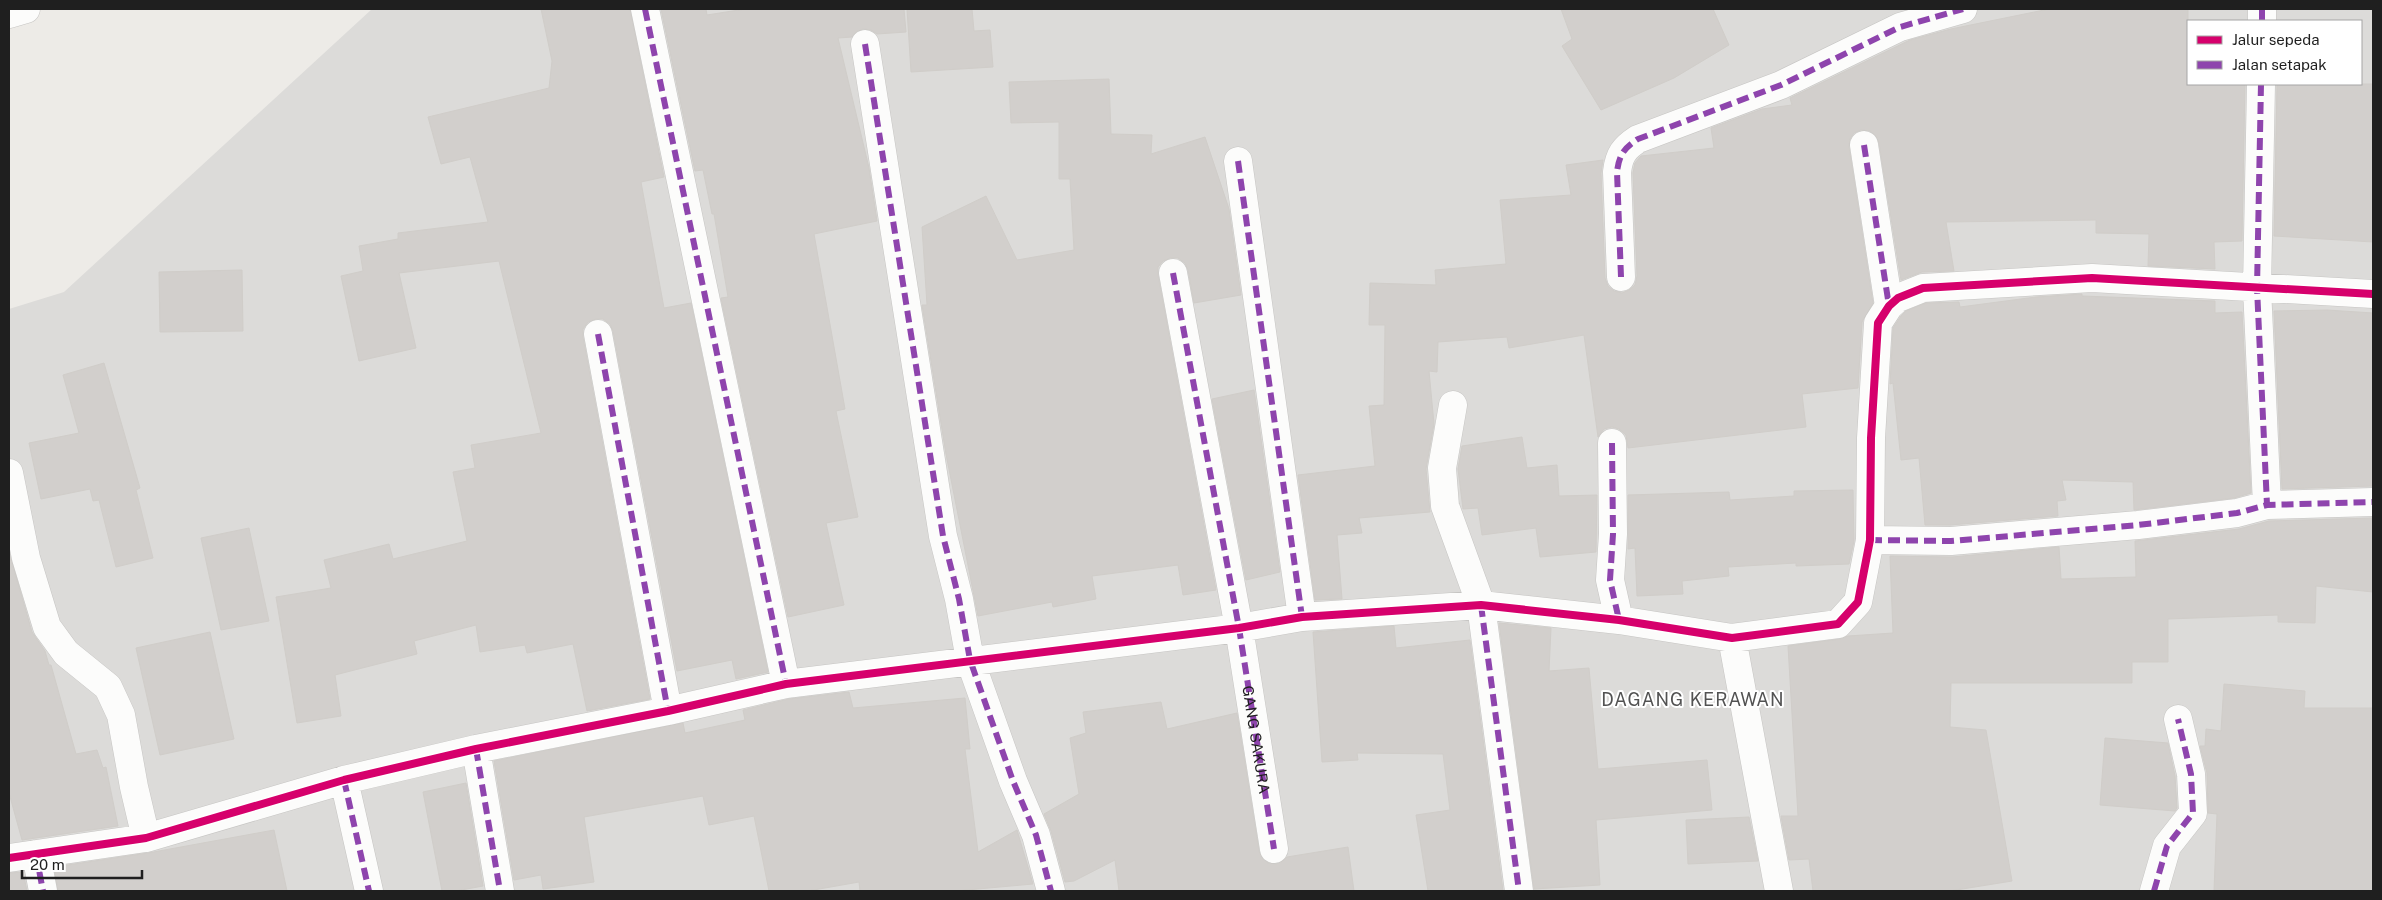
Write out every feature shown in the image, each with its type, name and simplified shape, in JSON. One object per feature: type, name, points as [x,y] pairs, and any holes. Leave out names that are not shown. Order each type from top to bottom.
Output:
[{"type":"street","points":[[9,14],[26,9]]},
{"type":"street","points":[[645,9],[786,684]]},
{"type":"street","points":[[1621,277],[1617,172],[1619,157],[1626,147],[1638,138],[1781,85],[1900,27],[1963,9]]},
{"type":"street","points":[[865,44],[943,536],[959,599],[970,660],[1013,781],[1036,834],[1051,891]]},
{"type":"street","points":[[2261,85],[2257,288],[2266,504]]},
{"type":"street","points":[[1864,144],[1888,306]]},
{"type":"street","points":[[1238,160],[1302,617]]},
{"type":"street","name":"GANG SAKURA","points":[[1173,273],[1238,628],[1274,849]]},
{"type":"street","points":[[9,858],[146,838],[344,780],[476,749],[668,711],[786,684],[1238,628],[1302,617],[1481,605],[1618,620],[1732,638],[1838,624],[1858,602],[1870,540],[1871,438],[1878,323],[1888,306],[1898,298],[1922,288],[2092,278],[2373,294]]},
{"type":"street","points":[[598,334],[668,711]]},
{"type":"street","points":[[1453,405],[1442,468],[1446,506],[1481,605],[1519,891]]},
{"type":"street","points":[[1612,443],[1613,534],[1610,580],[1618,620]]},
{"type":"street","points":[[9,473],[26,558],[47,627],[66,653],[108,687],[121,715],[134,787],[146,838]]},
{"type":"street","points":[[1870,540],[1951,541],[2138,525],[2237,513],[2266,504],[2373,502]]},
{"type":"street","points":[[1732,638],[1779,891]]},
{"type":"street","points":[[2154,891],[2168,846],[2193,813],[2191,774],[2178,718]]},
{"type":"street","points":[[476,749],[500,891]]},
{"type":"street","points":[[344,780],[369,891]]},
{"type":"street","points":[[36,854],[43,891]]},
{"type":"shaded area","points":[[372,9],[2373,9],[2373,891],[9,891],[9,309],[64,292]]},
{"type":"building","points":[[541,9],[630,9],[664,177],[641,182],[664,308],[691,303],[768,672],[736,679],[732,660],[677,671],[613,331],[610,324],[603,319],[596,319],[588,322],[583,329],[583,337],[650,699],[587,711],[573,644],[527,653],[525,645],[480,652],[476,625],[414,641],[417,654],[335,675],[341,716],[297,723],[276,597],[331,588],[324,560],[389,544],[393,559],[467,541],[453,472],[475,468],[471,445],[541,433],[499,261],[399,273],[416,348],[359,361],[341,276],[363,271],[359,246],[398,239],[398,233],[488,222],[470,157],[441,164],[428,117],[549,88],[552,61]]},
{"type":"building","points":[[661,9],[706,9],[707,15],[745,9],[904,9],[906,32],[877,34],[871,30],[863,29],[856,32],[852,37],[838,38],[869,168],[877,221],[814,234],[845,409],[836,411],[858,517],[826,523],[844,605],[788,617],[721,298],[728,297],[714,214],[712,214],[703,170],[695,171]]},
{"type":"building","points":[[907,9],[972,9],[974,31],[990,30],[993,67],[911,72]]},
{"type":"building","points":[[1561,9],[1713,9],[1729,45],[1674,78],[1601,110],[1562,46],[1572,39]]},
{"type":"building","points":[[2049,9],[2188,9],[2187,85],[2245,85],[2242,241],[2214,242],[2215,269],[2148,266],[2149,234],[2096,233],[2096,220],[1946,222],[1954,271],[1922,272],[1901,280],[1879,143],[1876,136],[1870,131],[1861,130],[1854,133],[1850,139],[1849,147],[1873,303],[1862,322],[1858,388],[1802,394],[1806,427],[1628,448],[1626,435],[1619,429],[1612,427],[1604,429],[1598,437],[1584,335],[1509,348],[1507,337],[1438,342],[1437,372],[1429,371],[1434,424],[1426,469],[1430,512],[1359,518],[1362,533],[1337,535],[1342,599],[1315,600],[1298,475],[1375,466],[1369,406],[1384,405],[1385,325],[1369,325],[1370,283],[1436,285],[1435,270],[1506,264],[1500,200],[1571,195],[1566,165],[1603,160],[1601,173],[1605,278],[1608,286],[1614,291],[1622,293],[1629,290],[1635,285],[1637,276],[1633,173],[1635,163],[1641,156],[1714,148],[1711,128],[1762,109],[1792,105],[1790,98],[1910,40],[1951,29]]},
{"type":"building","points":[[1109,79],[1111,134],[1152,135],[1151,154],[1205,137],[1229,209],[1241,295],[1194,303],[1185,263],[1178,258],[1170,258],[1163,261],[1158,267],[1216,590],[1183,595],[1178,565],[1092,576],[1096,599],[1053,607],[1052,602],[978,616],[946,454],[922,305],[927,305],[922,227],[986,196],[1017,260],[1074,250],[1070,179],[1059,179],[1059,122],[1011,123],[1009,82]]},
{"type":"building","points":[[2373,84],[2373,242],[2274,236],[2277,85]]},
{"type":"building","points":[[242,270],[243,331],[160,332],[159,272]]},
{"type":"building","points":[[2082,294],[2082,296],[2215,301],[2215,313],[2242,312],[2251,493],[2234,498],[2134,510],[2133,482],[2062,480],[2066,500],[2057,501],[2058,516],[1950,525],[1925,525],[1919,458],[1901,460],[1893,383],[1890,384],[1893,328],[1901,316],[1906,311],[1926,303],[1959,302],[1960,307],[2036,297]]},
{"type":"building","points":[[2327,310],[2373,313],[2373,486],[2282,489],[2274,311]]},
{"type":"building","points":[[104,363],[140,488],[136,490],[153,558],[116,567],[99,500],[93,501],[90,489],[41,499],[29,443],[79,433],[63,375]]},
{"type":"building","points":[[1254,390],[1280,572],[1246,580],[1212,399]]},
{"type":"building","points":[[1522,437],[1527,468],[1557,465],[1559,496],[1597,495],[1596,552],[1540,557],[1536,528],[1482,535],[1478,508],[1463,509],[1458,469],[1462,446]]},
{"type":"building","points":[[1853,490],[1854,541],[1849,564],[1796,566],[1796,563],[1728,567],[1729,576],[1682,581],[1683,594],[1637,596],[1635,548],[1628,549],[1628,495],[1729,492],[1730,500],[1794,496],[1794,491]]},
{"type":"building","points":[[2373,518],[2373,592],[2316,586],[2315,623],[2278,622],[2278,615],[2168,619],[2168,662],[2132,662],[2132,683],[1951,683],[1950,727],[1986,730],[2012,881],[1950,891],[1813,891],[1809,859],[1789,860],[1781,816],[1798,816],[1788,646],[1840,639],[1848,636],[1893,633],[1890,556],[1952,557],[2059,547],[2061,579],[2136,577],[2135,541],[2239,529],[2269,521]]},
{"type":"building","points":[[249,528],[269,621],[221,630],[201,538]]},
{"type":"building","points":[[9,552],[32,632],[45,651],[49,665],[51,665],[76,754],[97,750],[103,768],[106,767],[118,826],[22,840],[9,793]]},
{"type":"building","points":[[1499,623],[1551,628],[1549,671],[1589,668],[1598,769],[1707,760],[1712,810],[1596,820],[1600,885],[1534,889]]},
{"type":"building","points":[[1394,626],[1396,648],[1470,640],[1503,891],[1428,891],[1416,815],[1450,810],[1443,754],[1357,753],[1358,760],[1322,762],[1313,632]]},
{"type":"building","points":[[210,632],[234,739],[160,755],[136,648]]},
{"type":"building","points":[[2224,684],[2305,691],[2304,708],[2373,708],[2373,891],[2214,891],[2217,814],[2208,813],[2207,773],[2200,746],[2205,746],[2206,729],[2221,731]]},
{"type":"building","points":[[849,692],[853,708],[965,698],[970,749],[965,749],[978,852],[1017,830],[1033,884],[956,891],[860,891],[859,882],[808,891],[769,891],[754,816],[709,825],[703,796],[584,817],[594,882],[543,889],[541,875],[514,880],[494,761],[683,723],[685,733],[745,720],[743,710],[789,699]]},
{"type":"building","points":[[1161,702],[1167,729],[1237,713],[1259,851],[1262,858],[1268,863],[1276,864],[1287,857],[1348,847],[1354,891],[1119,891],[1115,860],[1074,881],[1065,882],[1051,831],[1044,814],[1079,794],[1070,738],[1086,733],[1083,712]]},
{"type":"building","points":[[2105,738],[2168,743],[2175,776],[2177,808],[2175,811],[2100,805]]},
{"type":"building","points":[[466,783],[483,886],[456,891],[442,891],[423,792]]},
{"type":"building","points":[[1749,817],[1758,861],[1688,864],[1686,820]]},
{"type":"building","points":[[274,830],[287,891],[58,891],[54,867],[148,853]]},
{"type":"building","points":[[23,872],[27,891],[9,891],[9,873]]},
{"type":"marked path","points":[[645,9],[786,684]]},
{"type":"marked path","points":[[1621,277],[1617,172],[1621,156],[1633,142],[1781,85],[1900,27],[1963,9]]},
{"type":"marked path","points":[[2262,9],[2262,20]]},
{"type":"marked path","points":[[865,44],[943,536],[959,599],[970,660],[1013,781],[1036,835],[1051,891]]},
{"type":"marked path","points":[[2261,85],[2257,288],[2267,505]]},
{"type":"marked path","points":[[1864,145],[1889,306]]},
{"type":"marked path","points":[[1238,161],[1302,617]]},
{"type":"marked path","points":[[1173,273],[1239,628],[1274,849]]},
{"type":"marked path","points":[[598,334],[668,711]]},
{"type":"marked path","points":[[1612,443],[1613,534],[1610,580],[1619,620]]},
{"type":"marked path","points":[[1870,540],[1951,541],[2138,525],[2237,513],[2267,505],[2373,502]]},
{"type":"marked path","points":[[1481,605],[1519,891]]},
{"type":"marked path","points":[[2154,891],[2167,846],[2193,813],[2191,774],[2178,719]]},
{"type":"marked path","points":[[476,749],[500,891]]},
{"type":"marked path","points":[[344,780],[369,891]]},
{"type":"marked path","points":[[36,854],[43,891]]},
{"type":"cycle path","points":[[9,858],[146,838],[344,780],[476,749],[668,711],[786,684],[1239,628],[1302,617],[1481,605],[1619,620],[1732,638],[1838,624],[1858,602],[1870,540],[1871,438],[1878,323],[1889,306],[1898,298],[1923,288],[2092,278],[2373,294]]},
{"type":"district","name":"DAGANG KERAWAN","points":[[1693,699]]}]
